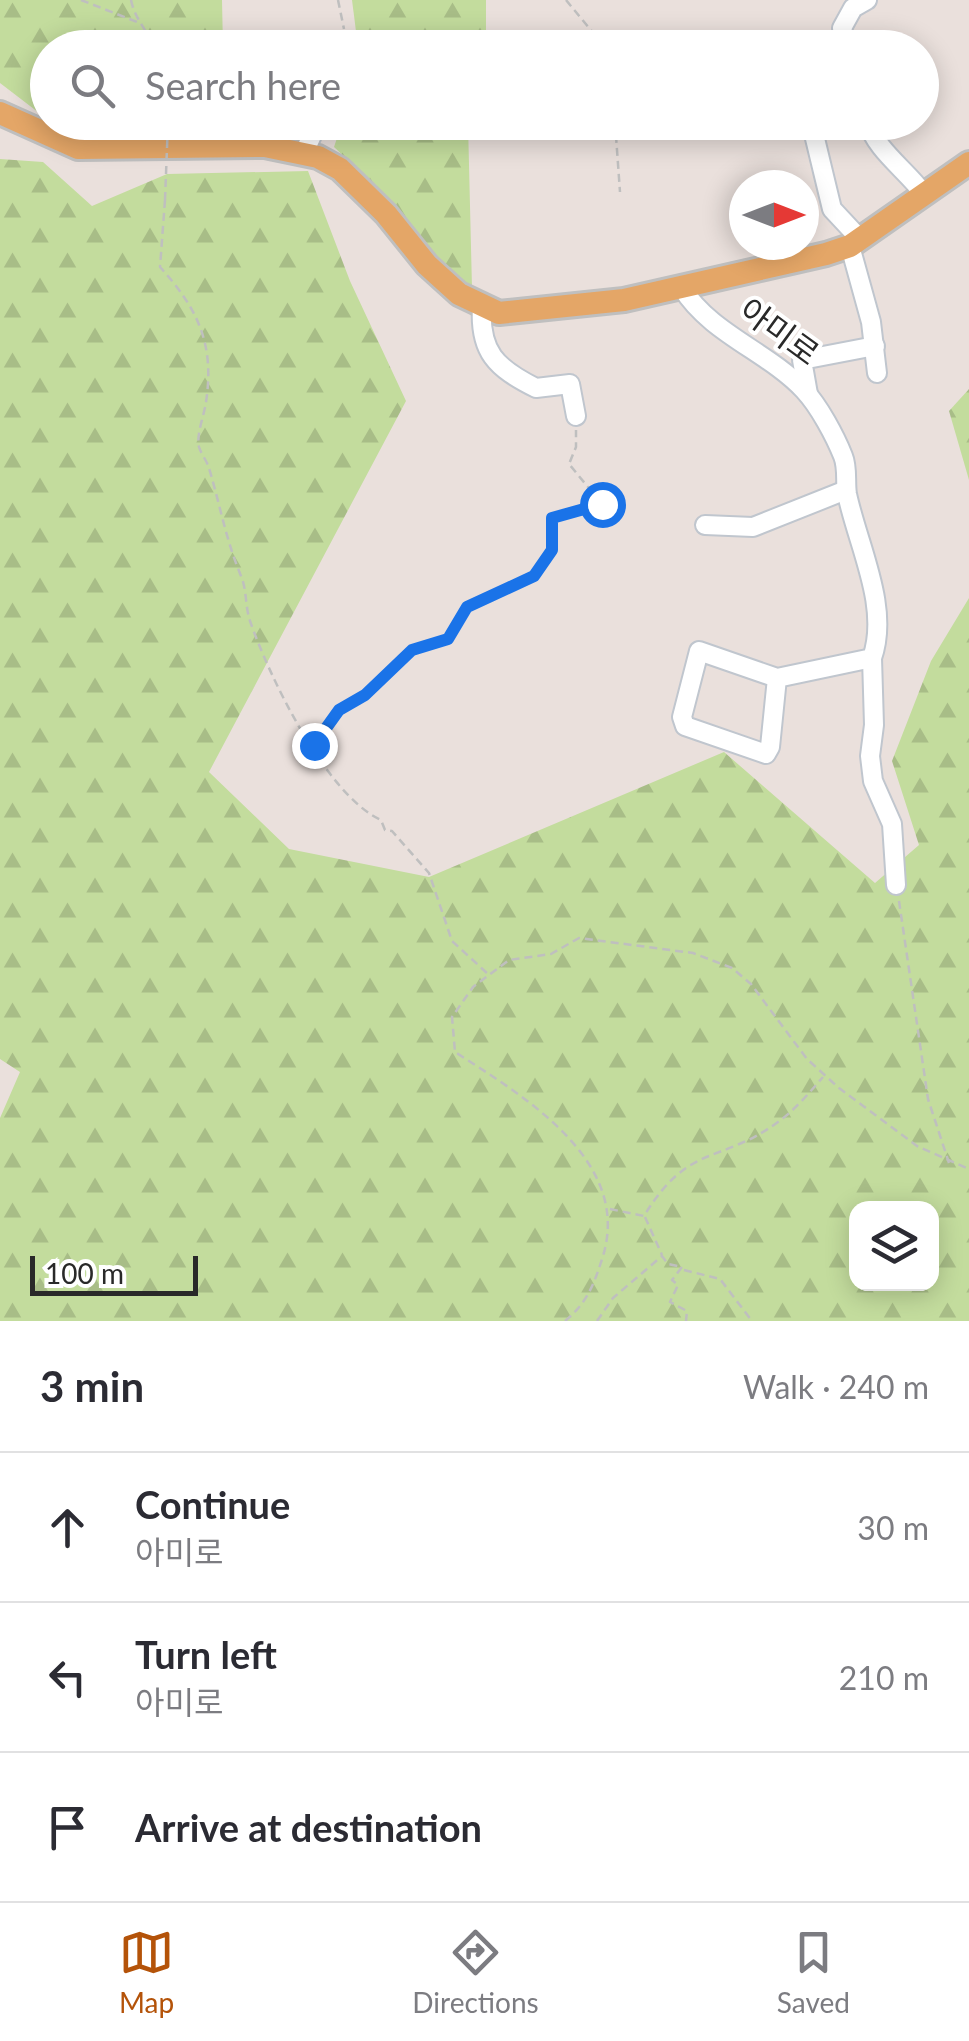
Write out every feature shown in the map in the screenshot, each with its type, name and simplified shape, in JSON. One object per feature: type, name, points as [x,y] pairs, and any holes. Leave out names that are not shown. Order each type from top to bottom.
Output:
[{"type":"main road","name":"아미로","points":[[0,113],[30,126]]},
{"type":"main road","name":"아미로","points":[[60,140],[78,148],[264,146],[304,153],[340,170],[446,283],[482,306],[521,314],[682,288],[855,242],[969,163]]},
{"type":"street","points":[[842,30],[853,8],[867,0]]},
{"type":"street","points":[[304,153],[310,140]]},
{"type":"street","name":"아미로","points":[[815,140],[832,209],[855,242],[876,346],[876,374]]},
{"type":"street","points":[[874,140],[900,162],[924,192]]},
{"type":"street","name":"아미로","points":[[682,288],[698,313],[788,375],[808,394],[845,460],[846,490],[873,594],[879,637],[872,658],[874,725],[870,756],[873,781],[892,824],[896,885]]},
{"type":"street","points":[[482,306],[480,331],[490,354],[536,388],[570,384],[576,416]]},
{"type":"street","points":[[808,394],[802,360],[876,346]]},
{"type":"street","points":[[706,525],[752,528],[846,490]]},
{"type":"street","points":[[777,678],[766,754],[685,726],[682,717],[699,651],[777,678],[872,658]]},
{"type":"path","points":[[81,0],[137,22]]},
{"type":"path","points":[[131,0],[142,30]]},
{"type":"path","points":[[338,0],[342,30]]},
{"type":"path","points":[[566,0],[591,30]]},
{"type":"path","points":[[167,140],[160,267],[194,307],[206,344],[209,380],[198,445],[209,468],[228,547],[243,580],[244,604],[266,668],[292,717],[338,782],[368,814],[381,820],[386,830],[392,831],[430,873],[452,940],[488,974]]},
{"type":"path","points":[[616,140],[620,192]]},
{"type":"path","points":[[314,745],[339,710],[365,695],[412,650],[448,639],[467,607],[534,576],[552,550],[552,518],[602,504],[569,464],[576,447],[576,416]]},
{"type":"path","points":[[896,885],[928,1098],[948,1163]]},
{"type":"path","points":[[565,1321],[586,1304],[610,1232],[603,1188],[538,1106],[455,1052],[452,1017],[464,996],[509,960],[551,954],[578,938],[694,954],[732,968],[752,984],[771,1016],[824,1076],[916,1146],[969,1169]]},
{"type":"path","points":[[644,1216],[677,1171],[779,1122],[824,1076]]},
{"type":"path","points":[[608,1209],[644,1216]]},
{"type":"path","points":[[644,1216],[662,1256],[682,1270],[720,1279],[752,1321]]},
{"type":"path","points":[[597,1321],[613,1298],[662,1256]]},
{"type":"path","points":[[682,1270],[672,1280],[678,1285],[670,1302],[687,1311],[686,1321]]},
{"type":"green space","points":[[0,0],[222,0],[223,30],[30,30],[30,106],[0,83]]},
{"type":"green space","points":[[352,0],[486,0],[486,30],[356,30]]},
{"type":"green space","points":[[336,140],[468,140],[472,288],[418,242],[377,188],[334,147]]},
{"type":"green space","points":[[0,159],[43,162],[92,206],[167,174],[308,171],[350,281],[406,401],[209,772],[289,849],[429,877],[724,752],[875,883],[919,845],[892,761],[931,661],[969,598],[969,1321],[0,1321],[0,1118],[20,1072],[0,1059]]},
{"type":"green space","points":[[969,389],[969,480],[949,411]]},
{"type":"route","points":[[314,745],[339,710],[365,695],[412,650],[448,639],[467,607],[520,586],[534,576],[552,550],[552,518],[562,512],[602,504]]}]
